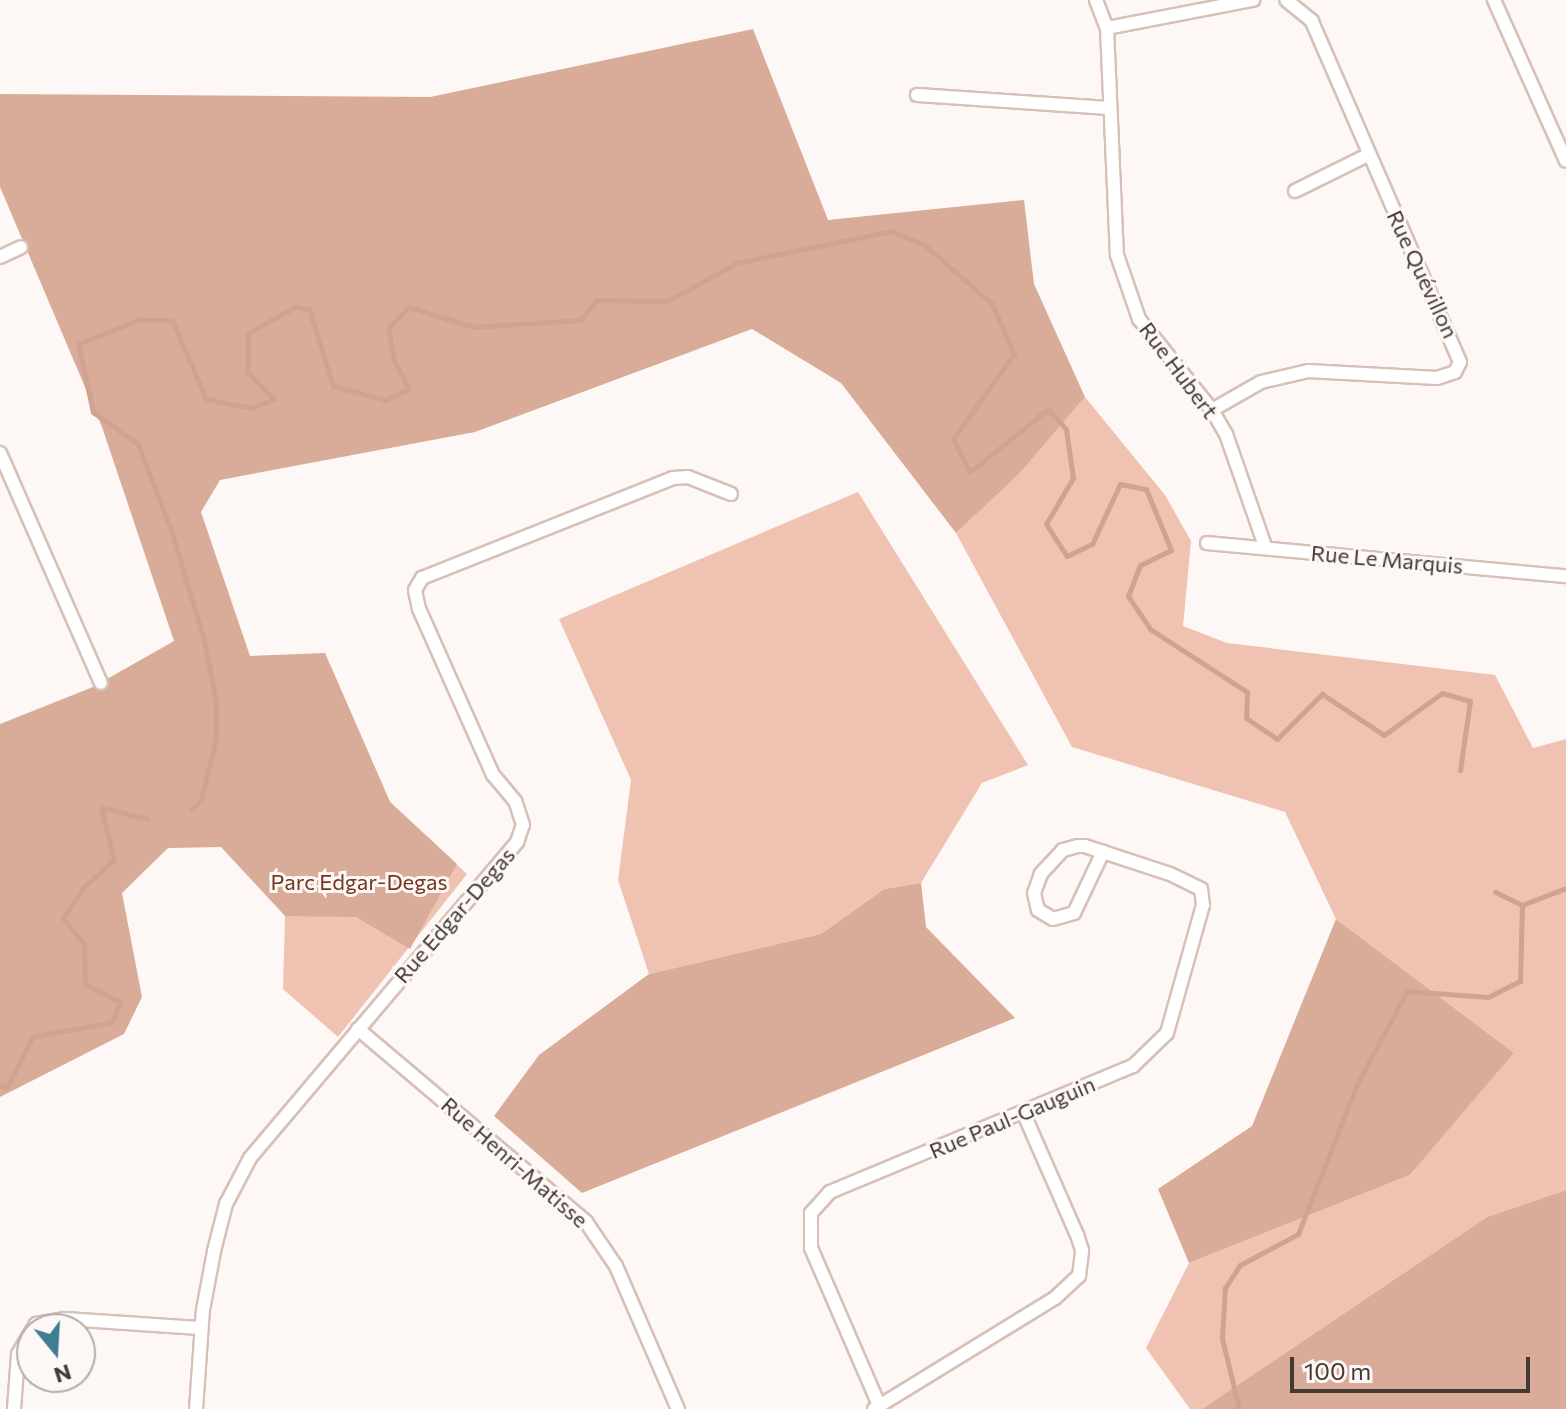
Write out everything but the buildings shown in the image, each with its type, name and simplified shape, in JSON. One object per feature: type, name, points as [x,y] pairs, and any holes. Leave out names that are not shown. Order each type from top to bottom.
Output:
[{"type":"street","name":"Rue Hubert","points":[[1096,0],[1107,28],[1117,255],[1139,319],[1212,410],[1265,546]]},
{"type":"street","points":[[1107,28],[1253,0]]},
{"type":"street","name":"Rue Quévillon","points":[[1212,410],[1261,382],[1308,371],[1437,378],[1455,372],[1460,362],[1454,340],[1368,155],[1312,21],[1286,0]]},
{"type":"street","points":[[1494,0],[1566,161]]},
{"type":"street","points":[[917,95],[1110,108]]},
{"type":"street","points":[[1295,191],[1368,155]]},
{"type":"street","points":[[0,257],[21,247]]},
{"type":"street","points":[[0,453],[101,683]]},
{"type":"street","name":"Rue Edgar-Degas","points":[[196,1409],[201,1328],[226,1204],[250,1158],[517,842],[523,825],[515,801],[493,775],[419,609],[415,590],[422,578],[673,478],[688,477],[731,494]]},
{"type":"street","name":"Rue Le Marquis","points":[[1207,543],[1566,576]]},
{"type":"street","name":"Rue Paul-Gauguin","points":[[877,1407],[811,1248],[811,1213],[830,1192],[1024,1114],[1133,1066],[1167,1033],[1203,905],[1201,889],[1103,852],[1085,846],[1063,850],[1035,886],[1038,910],[1053,919],[1074,913],[1103,852]]},
{"type":"street","name":"Rue Henri-Matisse","points":[[358,1029],[586,1222],[616,1266],[678,1409]]},
{"type":"street","points":[[877,1407],[1055,1298],[1079,1276],[1082,1250],[1077,1235],[1024,1114]]},
{"type":"street","points":[[14,1409],[18,1354],[36,1324],[64,1319],[201,1328]]},
{"type":"green space","points":[[753,29],[828,220],[1024,200],[1034,284],[1085,397],[1020,473],[956,533],[841,383],[752,329],[475,432],[220,480],[201,512],[250,656],[325,653],[390,802],[457,864],[410,949],[356,917],[285,916],[221,847],[168,848],[122,893],[142,997],[124,1034],[0,1097],[0,724],[93,687],[174,641],[102,427],[0,187],[0,94],[430,97]]},
{"type":"green space","points":[[1085,397],[1165,495],[1191,541],[1183,626],[1227,643],[1495,675],[1533,748],[1566,739],[1566,1190],[1487,1217],[1202,1409],[1190,1409],[1146,1348],[1189,1263],[1410,1175],[1514,1053],[1336,919],[1285,812],[1072,747],[956,533],[1020,473]]},
{"type":"green space","points":[[858,492],[1028,765],[982,783],[921,883],[884,889],[821,934],[649,974],[618,880],[631,780],[559,619]]},
{"type":"green space","name":"Parc Edgar-Degas","points":[[331,667],[390,802],[467,874],[338,1037],[283,989],[285,916],[230,840]]},
{"type":"green space","points":[[921,883],[926,927],[1015,1018],[582,1193],[494,1116],[539,1055],[649,974],[821,934],[884,889]]},
{"type":"green space","points":[[1336,919],[1514,1053],[1410,1175],[1189,1263],[1158,1189],[1252,1126]]},
{"type":"green space","points":[[1566,1190],[1566,1409],[1202,1409],[1487,1217]]},
{"type":"waterway","points":[[191,810],[201,800],[216,739],[216,701],[204,640],[172,533],[138,444],[93,412],[78,344],[137,320],[172,320],[206,399],[251,408],[274,399],[248,373],[248,333],[295,307],[309,309],[333,386],[385,400],[409,389],[394,361],[388,328],[409,307],[474,327],[580,320],[597,300],[667,301],[737,263],[891,231],[926,246],[992,304],[1014,354],[953,439],[970,472],[1048,409],[1066,429],[1073,478],[1046,524],[1067,556],[1092,544],[1120,484],[1146,489],[1171,550],[1140,565],[1128,596],[1150,629],[1247,692],[1246,718],[1277,739],[1322,694],[1384,735],[1442,693],[1470,701],[1460,770]]},
{"type":"waterway","points":[[0,1086],[7,1087],[32,1037],[112,1022],[120,1002],[85,984],[84,944],[63,918],[83,888],[114,859],[101,807],[147,819]]},
{"type":"waterway","points":[[1522,905],[1566,888]]},
{"type":"waterway","points":[[1239,1409],[1222,1338],[1225,1288],[1240,1265],[1298,1234],[1357,1084],[1407,991],[1488,997],[1520,981],[1522,905],[1495,892]]}]
